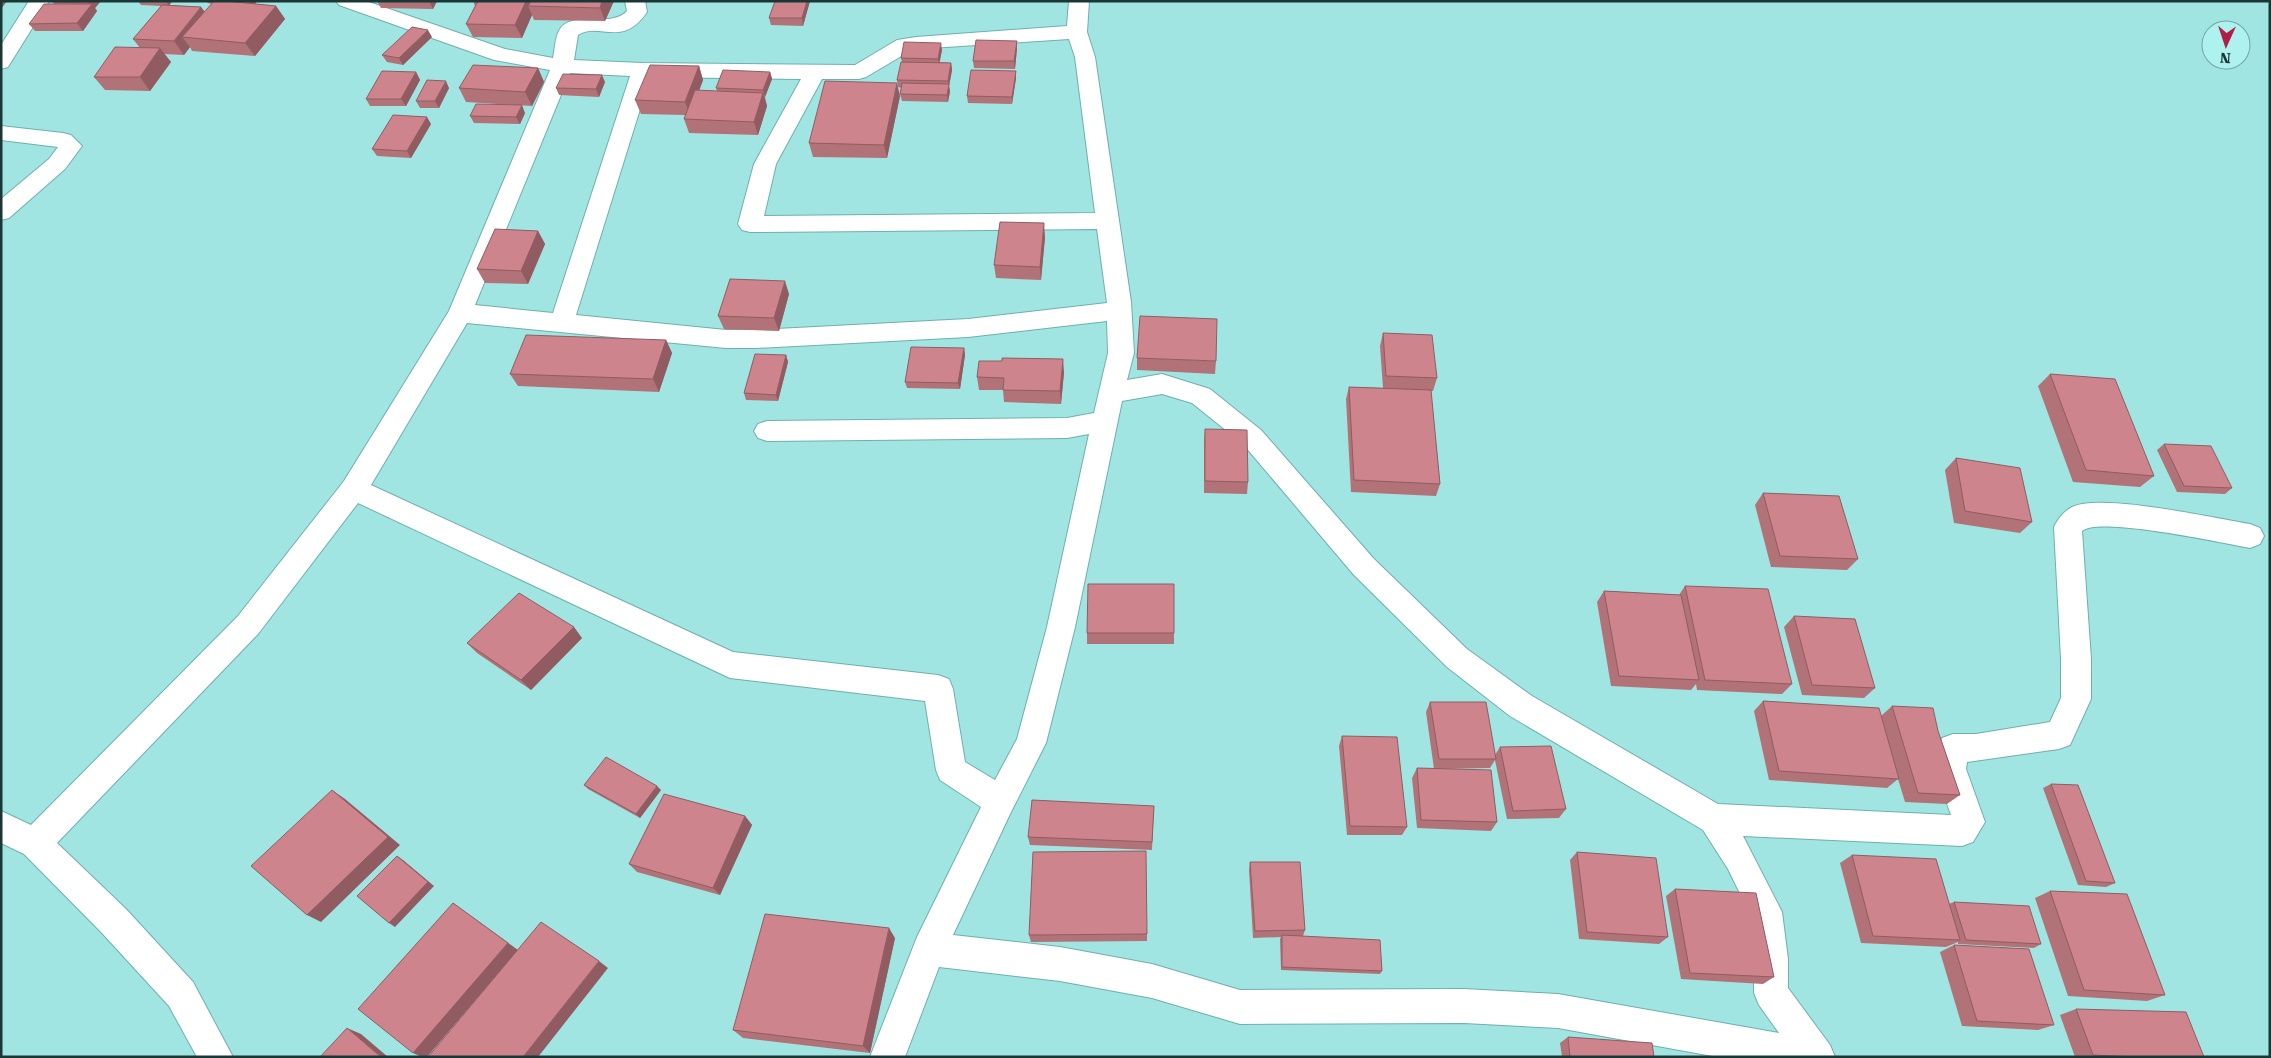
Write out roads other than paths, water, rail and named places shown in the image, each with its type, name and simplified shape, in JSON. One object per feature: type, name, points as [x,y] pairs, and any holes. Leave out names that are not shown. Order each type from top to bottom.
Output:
[{"type":"street","points":[[1,62],[39,1]]},
{"type":"street","points":[[346,1],[501,55],[562,66],[642,70],[859,72],[904,45],[1077,32]]},
{"type":"street","points":[[35,843],[248,625],[354,489],[460,313],[562,66],[568,32],[571,28],[578,26],[611,27],[626,23],[637,12],[635,1]]},
{"type":"street","points":[[887,1057],[929,949],[1000,801],[1031,743],[1061,627],[1121,353],[1119,311],[1085,57],[1077,32],[1079,1]]},
{"type":"street","points":[[562,322],[642,70]]},
{"type":"street","points":[[816,72],[765,164],[750,224],[1107,221]]},
{"type":"street","points":[[1,133],[63,140],[71,146],[57,164],[1,212]]},
{"type":"street","points":[[460,313],[726,339],[755,339],[968,328],[1119,311]]},
{"type":"street","points":[[767,431],[1067,428],[1108,407],[1162,384],[1202,396],[1252,437],[1364,567],[1458,658],[1521,706],[1714,819],[1739,858],[1766,912],[1771,959],[1771,992],[1817,1057]]},
{"type":"street","points":[[354,489],[730,665],[938,689],[951,770],[1000,801]]},
{"type":"street","points":[[1714,819],[1962,831],[1969,822],[1951,769],[1952,748],[1976,748],[2059,735],[2076,699],[2076,659],[2068,527],[2080,516],[2116,514],[2250,536]]},
{"type":"street","points":[[1,826],[35,843],[114,921],[181,994],[216,1057]]},
{"type":"street","points":[[929,949],[1088,970],[1152,982],[1240,1007],[1340,1005],[1454,1006],[1558,1011],[1817,1057]]}]
